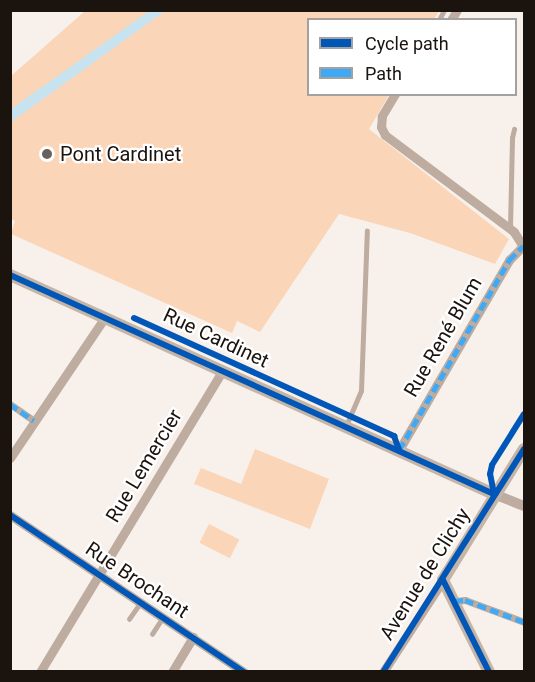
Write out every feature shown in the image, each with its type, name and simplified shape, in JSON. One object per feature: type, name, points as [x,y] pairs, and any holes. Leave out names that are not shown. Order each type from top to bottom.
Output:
[{"type":"main road","name":"Rue Cardinet","points":[[10,275],[494,494]]},
{"type":"main road","name":"Avenue de Clichy","points":[[443,580],[494,494],[525,449]]},
{"type":"main road","points":[[443,580],[489,672]]},
{"type":"street","points":[[394,96],[382,116],[381,127],[385,135],[510,230],[524,247]]},
{"type":"street","name":"Rue René Blum","points":[[399,450],[509,260],[524,247]]},
{"type":"street","points":[[10,458],[105,317]]},
{"type":"street","name":"Rue Lemercier","points":[[40,672],[222,371]]},
{"type":"street","points":[[10,404],[34,421]]},
{"type":"street","points":[[494,494],[525,506]]},
{"type":"street","name":"Rue Brochant","points":[[10,515],[244,672]]},
{"type":"street","name":"Avenue de Clichy","points":[[383,672],[443,580]]},
{"type":"street","points":[[454,601],[465,600],[525,622]]},
{"type":"street","points":[[172,672],[193,637]]},
{"type":"lane","points":[[510,230],[514,129]]},
{"type":"lane","points":[[346,426],[361,391],[367,231]]},
{"type":"lane","points":[[129,619],[141,602]]},
{"type":"lane","points":[[152,634],[163,617]]},
{"type":"shaded area","points":[[440,10],[435,18],[307,18],[307,96],[388,96],[369,129],[509,239],[495,264],[410,233],[339,214],[260,332],[237,321],[232,333],[11,234],[15,221],[10,218],[11,76],[85,11]]},
{"type":"shaded area","points":[[255,449],[329,479],[310,529],[194,484],[201,468],[241,484]]},
{"type":"shaded area","points":[[209,524],[239,539],[230,558],[199,543]]},
{"type":"water","points":[[149,11],[165,11],[11,122],[11,109]]},
{"type":"marked path","points":[[399,450],[509,260],[523,246]]},
{"type":"marked path","points":[[10,404],[34,421]]},
{"type":"marked path","points":[[454,601],[465,600],[524,622]]},
{"type":"cycle path","points":[[10,275],[494,494]]},
{"type":"cycle path","points":[[134,318],[394,436],[399,450]]},
{"type":"cycle path","points":[[494,494],[490,474],[492,465],[524,414]]},
{"type":"cycle path","points":[[383,672],[524,449]]},
{"type":"cycle path","points":[[10,515],[244,672]]},
{"type":"cycle path","points":[[443,580],[489,672]]},
{"type":"place","name":"Pont Cardinet","points":[[47,154]]}]
